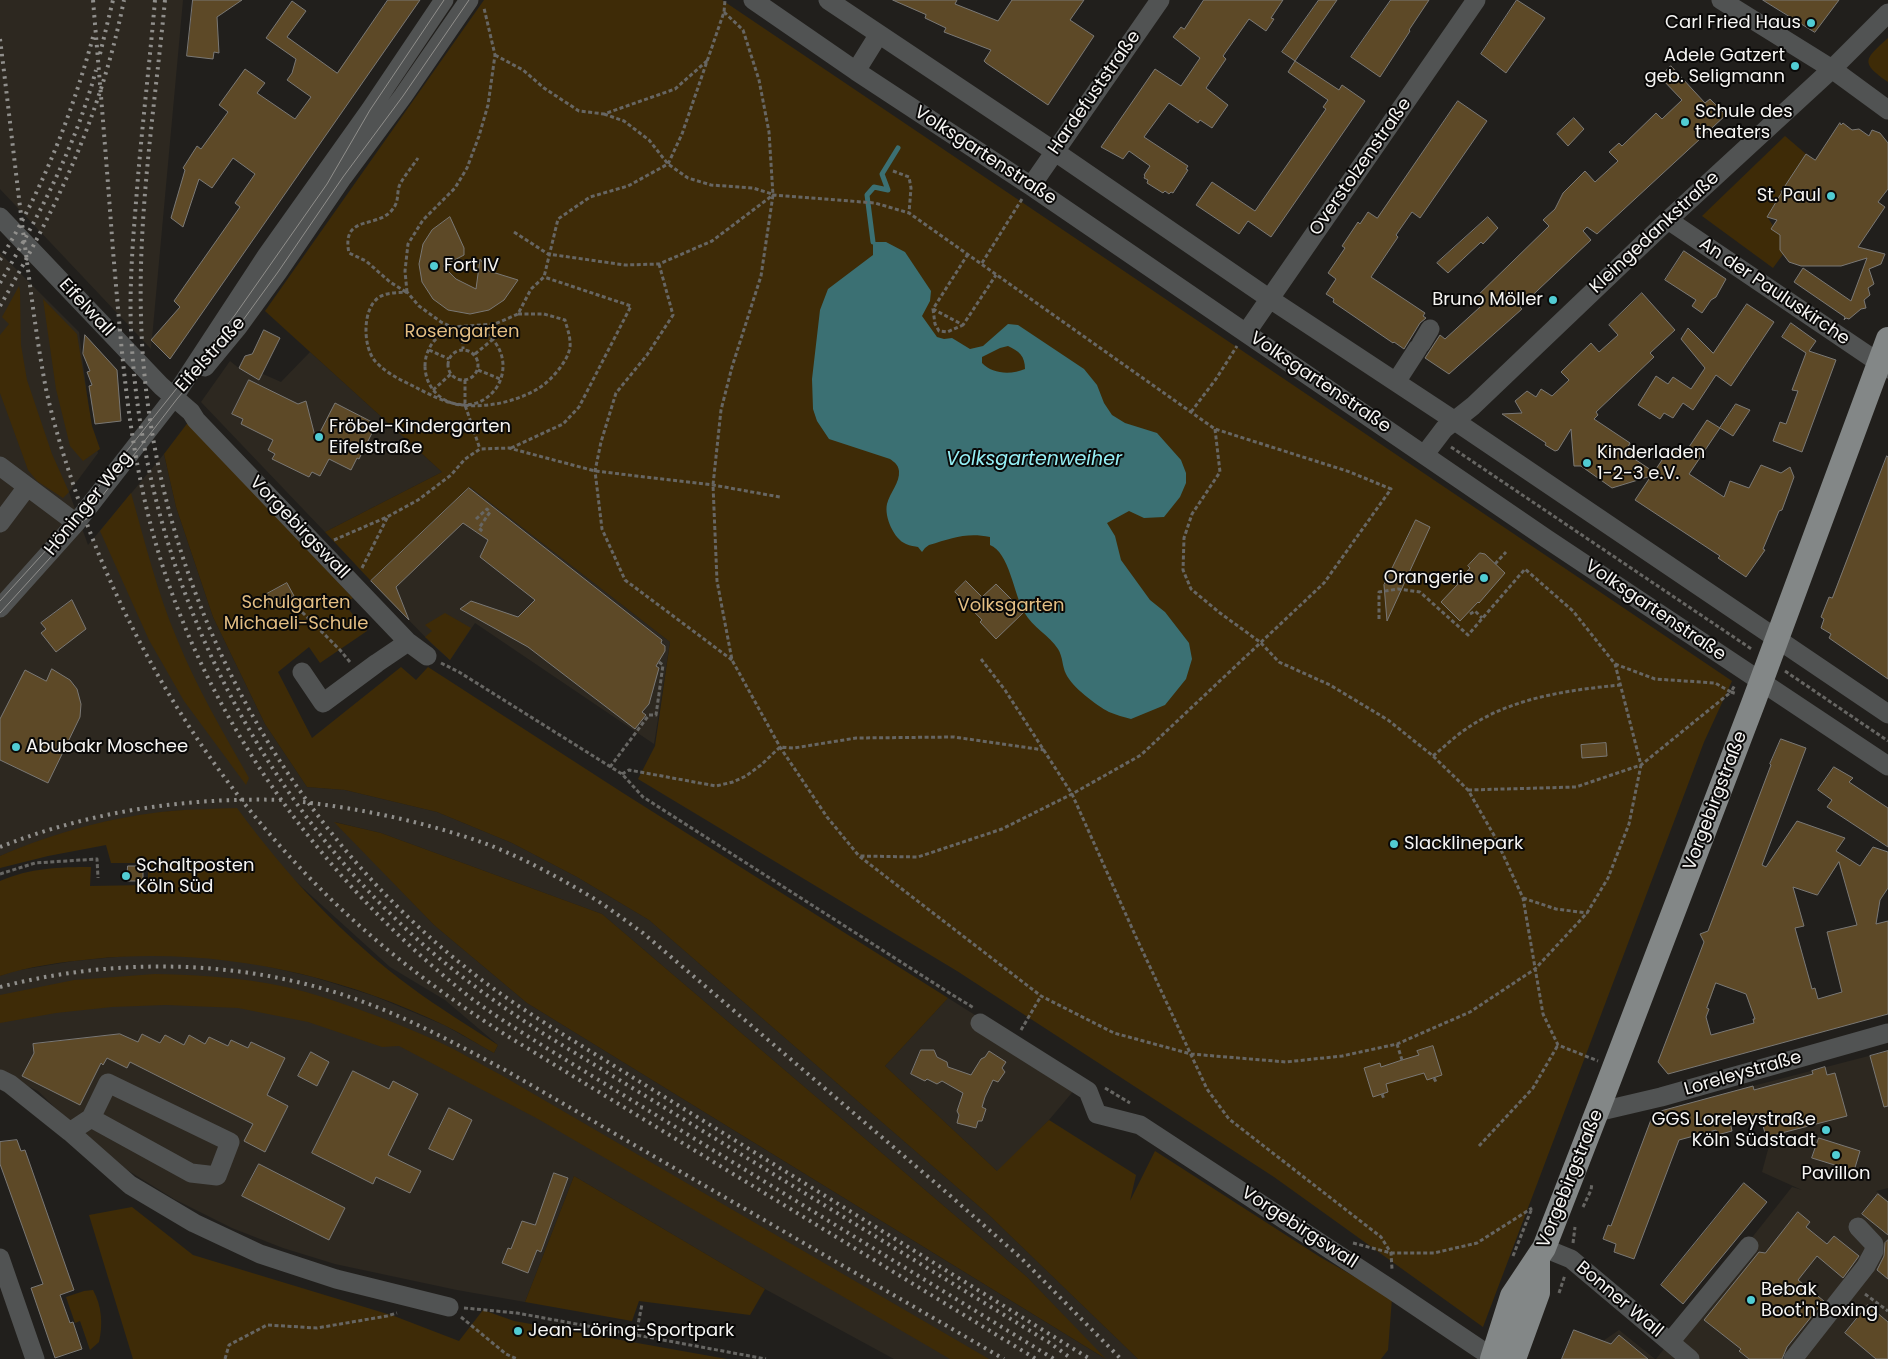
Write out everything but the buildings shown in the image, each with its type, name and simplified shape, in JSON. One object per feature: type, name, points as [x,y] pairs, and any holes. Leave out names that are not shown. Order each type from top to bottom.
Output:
[{"type":"main road","name":"Vorgebirgstraße","points":[[1500,1359],[1512,1296],[1541,1254],[1597,1112],[1756,678],[1776,638],[1884,366],[1888,340]]},
{"type":"street","name":"Eifelstraße","points":[[174,397],[267,255],[370,110],[444,0]]},
{"type":"street","name":"Eifelstraße","points":[[174,397],[207,365],[238,327],[470,0]]},
{"type":"street","name":"Volksgartenstraße","points":[[753,0],[856,72],[1031,186],[1547,539],[1888,766]]},
{"type":"street","points":[[828,0],[1888,714]]},
{"type":"street","name":"Hardefuststraße","points":[[1031,186],[1160,0]]},
{"type":"street","name":"Overstolzenstraße","points":[[1246,333],[1476,0]]},
{"type":"street","points":[[1721,0],[1764,37],[1832,70],[1888,110]]},
{"type":"street","name":"Kleingedankstraße","points":[[1424,454],[1436,437],[1473,406],[1668,220],[1832,70],[1888,14]]},
{"type":"street","points":[[856,72],[879,34]]},
{"type":"street","name":"Eifelwall","points":[[0,217],[157,382],[174,397]]},
{"type":"street","name":"An der Pauluskirche","points":[[1668,220],[1884,366]]},
{"type":"street","points":[[1396,382],[1423,340]]},
{"type":"street","name":"Höninger Weg","points":[[0,608],[76,523],[174,397]]},
{"type":"street","name":"Vorgebirgswall","points":[[174,397],[191,412],[196,420],[408,642],[427,656]]},
{"type":"street","points":[[0,466],[76,523]]},
{"type":"street","points":[[0,523],[27,487]]},
{"type":"street","points":[[302,672],[323,703],[408,642]]},
{"type":"street","name":"Vorgebirgswall","points":[[978,1016],[1088,1090],[1097,1114],[1140,1125],[1500,1359]]},
{"type":"street","name":"Loreleystraße","points":[[1597,1112],[1660,1097],[1888,1033]]},
{"type":"street","points":[[0,1079],[10,1084],[70,1132],[130,1185],[194,1223],[260,1254],[336,1279],[449,1307]]},
{"type":"street","points":[[70,1132],[91,1118],[108,1083],[230,1142],[218,1176],[191,1172],[91,1118]]},
{"type":"street","points":[[1793,1359],[1866,1266],[1874,1252],[1874,1244],[1858,1227]]},
{"type":"street","points":[[1670,1342],[1749,1246]]},
{"type":"street","name":"Bonner Wall","points":[[1541,1254],[1571,1259],[1690,1359]]},
{"type":"street","points":[[0,1258],[35,1359]]},
{"type":"street","points":[[1803,1359],[1821,1337]]},
{"type":"path","points":[[407,292],[405,271],[408,244],[423,220],[454,188],[467,168],[488,106],[495,56],[487,15],[481,0]]},
{"type":"path","points":[[518,314],[532,289],[544,276],[558,219],[590,197],[628,186],[668,164],[682,134],[724,12],[725,0]]},
{"type":"path","points":[[724,12],[744,30],[759,80],[769,132],[773,194],[760,276],[721,410],[713,485],[717,581],[732,660],[780,747],[827,817],[859,856],[1041,996],[1114,1034],[1191,1054],[1286,1062],[1342,1056],[1397,1044],[1470,1012],[1535,969],[1587,913],[1608,878],[1629,824],[1641,765],[1615,664],[1573,612],[1525,569],[1468,635],[1420,592],[1398,589],[1378,592],[1379,620]]},
{"type":"path","points":[[495,56],[524,70],[544,88],[579,111],[604,114],[624,121],[649,140],[668,164],[688,178],[711,185],[753,188],[773,194],[875,203],[909,212],[1215,429],[1350,472],[1391,489],[1324,582],[1142,755],[1072,794],[1002,829],[918,857],[859,856]]},
{"type":"path","points":[[604,114],[675,89],[708,59]]},
{"type":"path","points":[[418,158],[399,186],[399,196],[391,212],[381,219],[368,221],[356,226],[349,233],[347,243],[349,253],[366,261],[390,282],[407,292],[419,306],[441,322],[452,327],[478,330],[498,347],[502,359],[502,373],[498,385],[490,395],[478,402],[465,405]]},
{"type":"path","points":[[893,171],[909,177],[911,188],[909,212]]},
{"type":"path","points":[[982,264],[1031,186]]},
{"type":"path","points":[[514,232],[548,254],[625,265],[659,264],[712,241],[773,194]]},
{"type":"path","points":[[968,254],[933,309],[935,324],[939,330],[950,331],[963,325],[996,275]]},
{"type":"path","points":[[659,264],[673,315],[647,355],[616,393],[601,442],[595,471],[602,529],[625,580],[732,660]]},
{"type":"path","points":[[509,448],[563,424],[579,407],[631,306],[544,276]]},
{"type":"path","points":[[407,292],[390,293],[378,298],[369,308],[366,322],[367,342],[374,360],[392,376],[451,403],[465,405],[500,404],[525,397],[543,386],[554,376],[565,361],[571,344],[565,320],[544,314],[518,314],[495,324],[452,329],[441,334],[432,343],[424,365],[426,377],[433,390],[440,397],[451,403]]},
{"type":"path","points":[[933,309],[963,325]]},
{"type":"path","points":[[463,327],[463,349]]},
{"type":"path","points":[[1190,412],[1216,379],[1246,333]]},
{"type":"path","points":[[475,354],[492,340]]},
{"type":"path","points":[[463,349],[475,354],[478,360],[478,370],[472,378],[465,380],[457,379],[451,374],[448,367],[449,359],[453,353],[463,349]]},
{"type":"path","points":[[429,350],[449,359]]},
{"type":"path","points":[[478,370],[500,379]]},
{"type":"path","points":[[433,390],[451,374]]},
{"type":"path","points":[[465,380],[465,405],[480,449]]},
{"type":"path","points":[[1215,429],[1220,472],[1192,514],[1184,538],[1183,570],[1191,589],[1260,642],[1279,662],[1338,690],[1388,720],[1433,756],[1468,790],[1495,837],[1523,898],[1543,1014],[1558,1045],[1614,1067]]},
{"type":"path","points":[[1436,437],[1756,678],[1888,741]]},
{"type":"path","points":[[318,547],[387,517],[418,500],[451,475],[465,459],[480,449],[509,448],[595,471],[713,485],[780,497]]},
{"type":"path","points":[[476,519],[486,509],[490,512],[479,528],[483,532]]},
{"type":"path","points":[[354,586],[387,517]]},
{"type":"path","points":[[1495,564],[1506,552]]},
{"type":"path","points":[[294,603],[351,663],[358,660],[377,663]]},
{"type":"path","points":[[1470,614],[1475,611],[1482,618]]},
{"type":"path","points":[[427,656],[459,672],[622,774],[643,797],[950,994],[978,1016]]},
{"type":"path","points":[[981,659],[1004,690],[1072,794],[1136,937],[1207,1088],[1229,1119],[1381,1237],[1391,1253],[1392,1290]]},
{"type":"path","points":[[610,767],[649,715],[656,715],[663,665],[659,662]]},
{"type":"path","points":[[1615,664],[1654,680],[1714,683],[1731,692]]},
{"type":"path","points":[[1468,790],[1576,787],[1641,765],[1731,692],[1756,678]]},
{"type":"path","points":[[1731,692],[1756,678]]},
{"type":"path","points":[[1433,756],[1466,728],[1504,708],[1538,697],[1588,688],[1620,685]]},
{"type":"path","points":[[622,774],[629,770],[716,786],[733,782],[746,776],[780,747],[794,748],[856,738],[954,737],[1044,750]]},
{"type":"path","points":[[0,874],[34,863],[97,859],[98,878]]},
{"type":"path","points":[[1523,898],[1556,909],[1587,913]]},
{"type":"path","points":[[1019,1033],[1041,996]]},
{"type":"path","points":[[1397,1044],[1402,1060]]},
{"type":"path","points":[[1479,1146],[1533,1088],[1558,1045]]},
{"type":"path","points":[[1434,1078],[1436,1082]]},
{"type":"path","points":[[1101,1085],[1134,1106]]},
{"type":"path","points":[[1348,1242],[1391,1253],[1434,1253],[1477,1243],[1532,1208],[1512,1258]]},
{"type":"path","points":[[1558,1297],[1571,1259]]},
{"type":"path","points":[[1860,1290],[1888,1311]]},
{"type":"path","points":[[225,1359],[229,1345],[267,1325],[317,1328],[387,1316],[430,1302]]},
{"type":"path","points":[[636,1335],[642,1304]]},
{"type":"path","points":[[449,1307],[517,1313],[766,1359]]},
{"type":"path","points":[[449,1307],[506,1354],[517,1359]]},
{"type":"shaded area","points":[[0,0],[183,0],[151,349],[0,189]]},
{"type":"shaded area","points":[[0,253],[79,332],[91,427],[98,453],[69,492],[88,545],[164,454],[176,507],[213,617],[265,724],[307,787],[345,790],[437,812],[512,843],[577,877],[649,920],[989,1215],[1138,1359],[894,1359],[765,1289],[574,1176],[525,1302],[457,1290],[335,1264],[283,1248],[232,1228],[174,1199],[124,1168],[90,1142],[38,1091],[0,1073],[0,976],[14,971],[74,961],[126,956],[195,956],[248,962],[313,977],[374,996],[444,1025],[494,1053],[498,1045],[445,1000],[390,967],[239,830],[228,809],[171,811],[109,821],[40,841],[0,856]],"holes":[[[335,822],[381,833],[602,914],[1027,1277],[1104,1358],[527,1003],[434,925]]]},
{"type":"shaded area","name":"Fröbel-Kindergarten Eifelstraße","points":[[310,352],[442,472],[325,532],[201,402],[230,361],[241,370],[247,367],[281,382]]},
{"type":"shaded area","points":[[470,487],[670,642],[654,744],[475,623],[450,660],[371,581]]},
{"type":"shaded area","points":[[948,998],[1081,1082],[1049,1120],[998,1172],[885,1066]]},
{"type":"shaded area","points":[[1888,1051],[1888,1188],[1876,1191],[1888,1200],[1888,1359],[1656,1359],[1792,1187],[1802,1190],[1762,1172],[1769,1146],[1753,1086]]},
{"type":"shaded area","points":[[1619,1330],[1655,1359],[1597,1359],[1603,1341]]},
{"type":"green space","name":"Volksgarten","points":[[484,0],[722,0],[1732,681],[1704,742],[1483,1327],[1274,1177],[957,971],[638,779],[655,746],[670,642],[470,487],[371,581],[325,532],[442,472],[265,311]]},
{"type":"green space","points":[[1888,38],[1888,82],[1873,70],[1868,60],[1874,51]]},
{"type":"green space","points":[[1785,136],[1806,154],[1792,178],[1790,177],[1790,180],[1780,191],[1784,194],[1767,216],[1773,226],[1772,228],[1785,228],[1780,240],[1784,253],[1773,268],[1702,216]]},
{"type":"green space","points":[[19,286],[21,345],[27,380],[52,454],[69,492],[63,498],[37,481],[28,470],[0,393],[0,335],[9,324],[2,317]]},
{"type":"green space","points":[[43,299],[77,334],[92,426],[100,449],[83,461],[70,446],[56,389]]},
{"type":"green space","name":"Schulgarten Michaeli-Schule","points":[[189,421],[353,598],[344,604],[367,631],[320,663],[309,647],[278,672],[312,738],[401,667],[416,680],[428,667],[623,793],[948,998],[885,1066],[997,1171],[1049,1120],[1136,1175],[1130,1201],[1155,1151],[1320,1257],[1392,1298],[1388,1350],[1381,1359],[1138,1359],[989,1215],[649,920],[577,877],[512,843],[437,812],[345,790],[307,787],[265,724],[213,617],[176,507],[164,454]]},
{"type":"green space","points":[[131,493],[170,621],[202,692],[249,778],[246,785],[184,701],[149,640],[100,531]]},
{"type":"green space","points":[[445,613],[471,628],[450,660],[425,637],[432,631],[425,625]]},
{"type":"green space","points":[[237,808],[296,882],[340,927],[387,969],[412,988],[498,1045],[494,1053],[457,1031],[403,1007],[317,978],[273,968],[184,957],[138,956],[46,965],[0,976],[0,881],[22,873],[45,869],[91,867],[90,886],[148,885],[148,863],[111,863],[106,845],[48,856],[0,868],[0,856],[62,833],[106,821],[150,813]]},
{"type":"green space","points":[[334,822],[381,833],[602,914],[1027,1277],[1106,1359],[527,1003],[434,925]]},
{"type":"green space","points":[[155,974],[231,978],[287,987],[356,1008],[437,1041],[501,1075],[989,1359],[950,1359],[538,1119],[399,1046],[382,1047],[308,1022],[238,1008],[166,1005],[112,1007],[56,1013],[0,1023],[0,995],[74,980]]},
{"type":"green space","points":[[574,1176],[765,1289],[750,1315],[639,1301],[632,1321],[525,1302]]},
{"type":"green space","points":[[132,1207],[193,1255],[394,1316],[459,1341],[483,1310],[514,1321],[727,1359],[133,1359],[89,1215]]},
{"type":"green space","points":[[93,1290],[100,1309],[101,1329],[99,1342],[90,1350],[80,1321],[75,1323],[66,1297]]},
{"type":"water","name":"Volksgartenweiher","points":[[873,242],[886,242],[905,252],[931,291],[930,301],[922,316],[937,337],[944,339],[952,338],[970,349],[983,346],[1008,324],[1018,325],[1084,369],[1097,385],[1104,403],[1112,415],[1125,423],[1157,433],[1181,460],[1186,473],[1186,483],[1180,497],[1164,517],[1144,518],[1129,511],[1107,523],[1115,536],[1121,560],[1150,600],[1165,612],[1189,643],[1192,659],[1186,679],[1165,705],[1131,719],[1109,712],[1085,695],[1073,684],[1066,674],[1058,649],[1032,623],[1024,612],[1002,556],[997,549],[990,545],[990,537],[967,535],[952,538],[929,545],[922,552],[918,547],[908,545],[902,541],[891,527],[886,509],[888,500],[898,480],[899,471],[897,465],[890,459],[829,439],[817,421],[813,409],[812,379],[820,310],[828,289],[873,255]],"holes":[[[1008,346],[1023,357],[1025,369],[1008,373],[996,371],[982,363],[982,357]]]},
{"type":"waterway","points":[[873,242],[867,195],[874,187],[888,190],[882,174],[898,148]]},
{"type":"tram line","points":[[0,601],[60,535],[235,315],[327,184],[370,110],[444,0]]},
{"type":"tram line","points":[[0,613],[79,526],[177,399],[238,327],[469,0]]},
{"type":"railway","points":[[93,0],[121,339],[131,426],[141,483],[160,557],[185,628],[217,696],[255,762],[299,824],[347,882],[400,936],[466,994],[540,1044],[1054,1359]]},
{"type":"railway","points":[[100,54],[113,0]]},
{"type":"railway","points":[[0,306],[41,232],[59,195],[90,121],[103,82],[124,0]]},
{"type":"railway","points":[[155,0],[131,273],[131,331],[139,414],[155,496],[179,576],[210,654],[249,729],[294,800],[345,866],[403,926],[436,956],[489,997],[544,1034],[1050,1343],[1072,1359]]},
{"type":"railway","points":[[165,0],[148,158],[142,238],[141,317],[147,396],[160,475],[181,551],[209,626],[243,698],[283,767],[330,831],[382,891],[435,942],[489,985],[551,1027],[1090,1359]]},
{"type":"railway","points":[[0,260],[29,207],[54,152],[76,95],[93,37]]},
{"type":"railway","points":[[0,39],[39,350],[50,406],[70,474],[87,524],[113,586],[142,647],[176,706],[213,762],[254,816],[299,867],[347,915],[399,959],[467,1009],[509,1037],[1036,1359]]},
{"type":"railway","points":[[0,283],[29,232],[55,180],[78,126],[96,70]]},
{"type":"railway","points":[[0,847],[69,824],[140,809],[212,801],[285,800]]},
{"type":"railway","points":[[303,802],[393,817],[438,828],[481,842],[538,867],[606,907],[643,933],[946,1192],[1021,1258],[1121,1359]]},
{"type":"railway","points":[[0,987],[92,970],[186,967],[279,978],[324,989],[369,1004],[421,1026],[505,1070],[1004,1359]]},
{"type":"place","name":"Carl Fried Haus","points":[[1811,23]]},
{"type":"place","name":"Adele Gatzert geb. Seligmann","points":[[1795,66]]},
{"type":"place","name":"Schule des theaters","points":[[1685,122]]},
{"type":"place","name":"St. Paul","points":[[1831,196]]},
{"type":"place","name":"Fort IV","points":[[434,266]]},
{"type":"place","name":"Bruno Möller","points":[[1553,300]]},
{"type":"place","name":"Fröbel-Kindergarten Eifelstraße","points":[[319,437]]},
{"type":"place","name":"Kinderladen 1-2-3 e.V.","points":[[1587,463]]},
{"type":"place","name":"Orangerie","points":[[1484,578]]},
{"type":"place","name":"Abubakr Moschee","points":[[16,747]]},
{"type":"place","name":"Slacklinepark","points":[[1394,844]]},
{"type":"place","name":"Schaltposten Köln Süd","points":[[126,876]]},
{"type":"place","name":"GGS Loreleystraße Köln Südstadt","points":[[1826,1130]]},
{"type":"place","name":"Pavillon","points":[[1836,1155]]},
{"type":"place","name":"Bebak Boot'n'Boxing","points":[[1751,1300]]},
{"type":"place","name":"Jean-Löring-Sportpark","points":[[518,1331]]},
{"type":"park label","name":"Rosengarten","points":[[462,332]]}]
